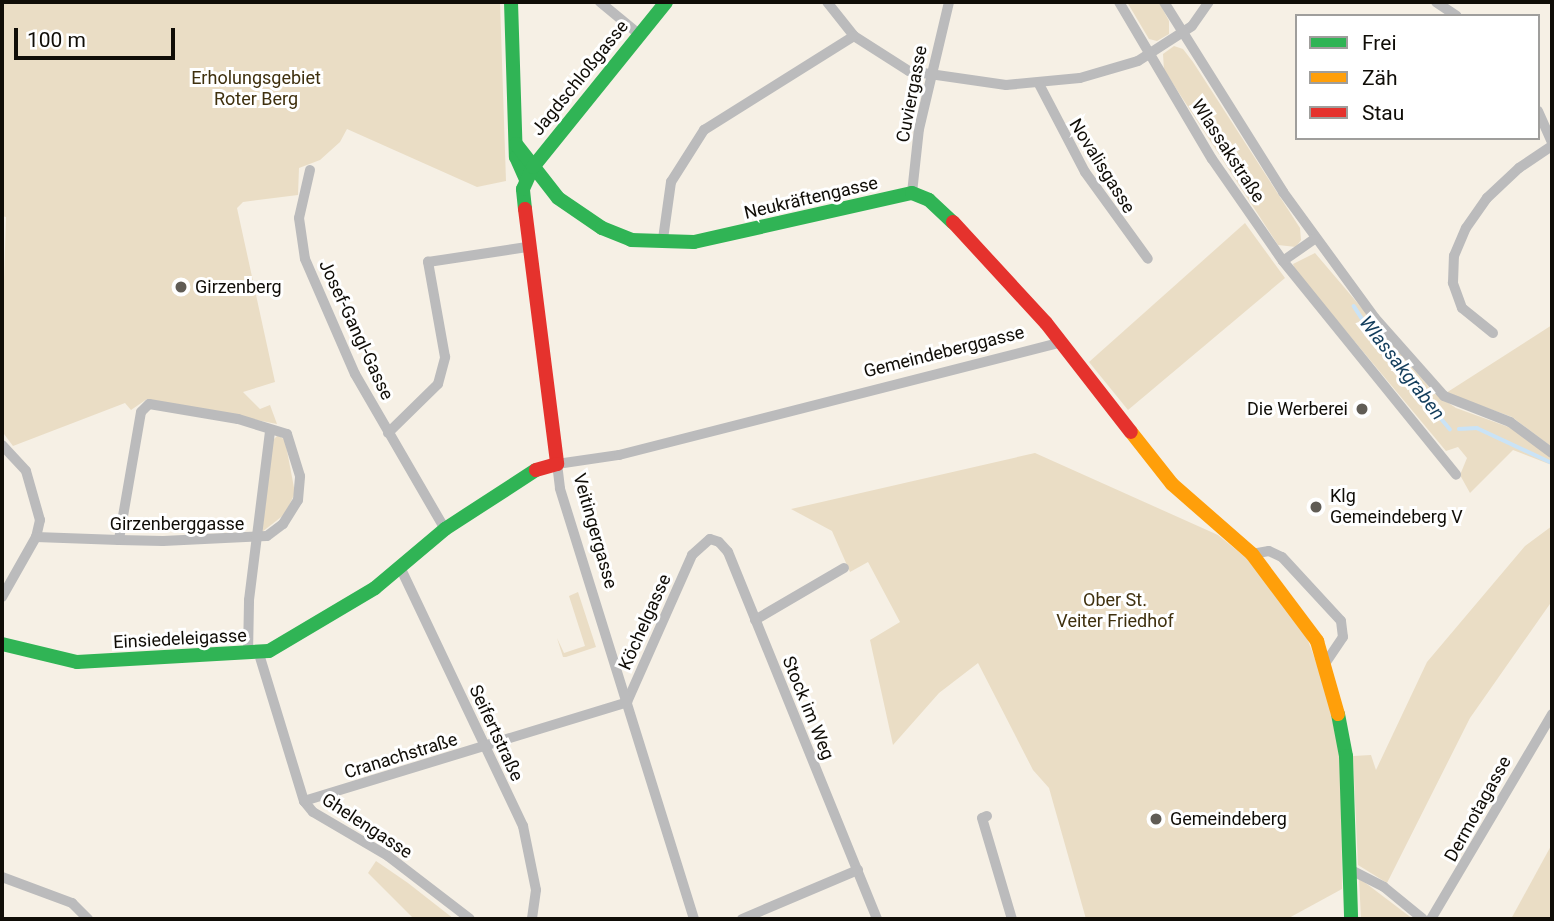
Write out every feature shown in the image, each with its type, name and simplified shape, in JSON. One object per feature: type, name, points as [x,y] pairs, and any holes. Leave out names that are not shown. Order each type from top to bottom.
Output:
[{"type":"street","points":[[510,2],[516,144],[530,173]]},
{"type":"street","points":[[600,2],[640,34]]},
{"type":"street","name":"Jagdschloßgasse","points":[[530,173],[666,2]]},
{"type":"street","points":[[827,2],[854,36],[896,64],[931,78],[1039,84],[1100,73],[1149,55],[1181,34],[1209,2]]},
{"type":"street","name":"Cuviergasse","points":[[912,193],[931,78],[949,2]]},
{"type":"street","name":"Wlassakstraße","points":[[1119,2],[1212,159],[1283,261],[1456,475]]},
{"type":"street","name":"Wlassakstraße","points":[[1164,2],[1181,34],[1314,239],[1375,318],[1444,396],[1510,422],[1552,453]]},
{"type":"street","points":[[1436,2],[1454,14]]},
{"type":"street","points":[[663,239],[671,181],[704,130],[854,36]]},
{"type":"street","name":"Novalisgasse","points":[[1039,84],[1085,172],[1148,259]]},
{"type":"street","points":[[1493,333],[1462,308],[1453,283],[1454,256],[1466,228],[1487,198],[1518,168],[1552,145],[1540,116]]},
{"type":"street","name":"Josef-Gangl-Gasse","points":[[310,170],[299,218],[305,259],[355,374],[445,529]]},
{"type":"street","name":"Neukräftengasse","points":[[530,173],[558,198],[602,228],[631,240],[663,239],[684,244],[912,193]]},
{"type":"street","name":"Veitingergasse","points":[[530,173],[521,201],[560,488],[694,919]]},
{"type":"street","points":[[912,193],[929,200],[945,214],[1061,342],[1172,484],[1252,554],[1306,621],[1326,661],[1346,756],[1351,919]]},
{"type":"street","points":[[1283,261],[1314,239]]},
{"type":"street","points":[[388,433],[438,384],[445,357],[428,262],[527,247]]},
{"type":"street","name":"Gemeindeberggasse","points":[[557,464],[619,455],[1061,342]]},
{"type":"street","name":"Girzenberggasse","points":[[36,537],[120,540],[257,539],[284,524],[298,500],[300,487],[289,438],[284,430],[270,431],[238,419],[149,404],[141,412],[120,540]]},
{"type":"street","points":[[253,654],[257,539],[270,431]]},
{"type":"street","points":[[2,445],[23,466],[35,492],[40,520],[36,537],[2,597]]},
{"type":"street","name":"Einsiedeleigasse","points":[[2,644],[77,662],[253,654],[347,607],[400,568],[445,529],[530,471],[557,464]]},
{"type":"street","name":"Stock im Weg","points":[[692,555],[710,539],[719,542],[728,552],[877,919]]},
{"type":"street","points":[[1252,554],[1269,551],[1282,557],[1341,621],[1343,637],[1326,661]]},
{"type":"street","name":"Köchelgasse","points":[[627,702],[692,555]]},
{"type":"street","name":"Seifertstraße","points":[[400,568],[486,747],[532,858],[537,890],[532,919]]},
{"type":"street","points":[[755,620],[844,568]]},
{"type":"street","name":"Ghelengasse","points":[[253,654],[304,802],[313,812],[388,856],[470,919]]},
{"type":"street","name":"Cranachstraße","points":[[304,802],[627,702]]},
{"type":"street","name":"Dermotagasse","points":[[1431,919],[1552,713]]},
{"type":"street","points":[[988,816],[982,818],[1012,919]]},
{"type":"street","points":[[1349,869],[1384,887],[1423,919]]},
{"type":"street","points":[[742,919],[858,870]]},
{"type":"street","points":[[2,877],[72,904],[88,919]]},
{"type":"green space","name":"Erholungsgebiet Roter Berg","points":[[2,2],[500,2],[506,181],[477,187],[347,129],[340,142],[320,160],[299,168],[298,195],[243,202],[237,208],[275,382],[243,392],[260,409],[270,405],[277,424],[147,399],[131,410],[125,403],[13,446],[4,434],[2,343],[6,217],[2,216]]},
{"type":"green space","points":[[1127,2],[1159,2],[1169,21],[1169,34],[1157,41],[1149,39]]},
{"type":"green space","points":[[1174,46],[1183,49],[1193,62],[1300,228],[1301,240],[1296,247],[1278,245],[1164,70],[1163,54]]},
{"type":"green space","points":[[1245,223],[1285,278],[1128,410],[1089,362]]},
{"type":"green space","points":[[1315,253],[1435,394],[1456,408],[1514,429],[1551,457],[1549,464],[1513,450],[1470,493],[1460,475],[1467,458],[1458,447],[1446,451],[1295,270],[1293,264]]},
{"type":"green space","points":[[1552,325],[1552,447],[1512,417],[1446,393]]},
{"type":"green space","points":[[278,435],[285,440],[295,493],[285,514],[262,532],[273,440]]},
{"type":"green space","name":"Ober St. Veiter Friedhof","points":[[1035,453],[1218,535],[1255,565],[1307,638],[1325,686],[1341,761],[1342,889],[1287,919],[1086,919],[1049,788],[1033,770],[978,663],[939,693],[893,745],[870,640],[900,622],[868,562],[850,572],[832,531],[791,509]]},
{"type":"green space","points":[[1552,526],[1552,601],[1470,718],[1387,883],[1358,865],[1353,756],[1371,755],[1376,770],[1427,662],[1525,546]]},
{"type":"green space","points":[[578,592],[596,647],[563,657],[557,638],[564,653],[585,646],[569,596]]},
{"type":"green space","points":[[1552,844],[1552,919],[1511,919]]},
{"type":"green space","points":[[376,861],[454,919],[414,919],[368,873]]},
{"type":"green space","points":[[1359,878],[1413,919],[1361,919]]},
{"type":"waterway","name":"Wlassakgraben","points":[[1354,306],[1376,340],[1450,429]]},
{"type":"waterway","name":"Wlassakgraben","points":[[1459,429],[1477,428],[1552,463]]},
{"type":"traffic: fast","points":[[511,2],[516,157],[526,179]]},
{"type":"traffic: fast","points":[[525,209],[523,189],[533,167],[666,2]]},
{"type":"traffic: fast","points":[[516,144],[558,198],[602,228],[631,240],[694,242],[912,193],[929,200],[953,222]]},
{"type":"traffic: fast","points":[[2,644],[77,662],[269,651],[375,588],[445,529],[536,470]]},
{"type":"traffic: fast","points":[[1338,714],[1346,756],[1351,919]]},
{"type":"traffic: slow","points":[[1131,432],[1172,484],[1252,554],[1317,641],[1338,714]]},
{"type":"traffic: jam","points":[[525,209],[557,464],[536,470]]},
{"type":"traffic: jam","points":[[953,222],[1046,323],[1131,432]]},
{"type":"place","name":"Girzenberg","points":[[181,287]]},
{"type":"place","name":"Die Werberei","points":[[1362,409]]},
{"type":"place","name":"Klg Gemeindeberg V","points":[[1316,507]]},
{"type":"place","name":"Gemeindeberg","points":[[1156,819]]}]
